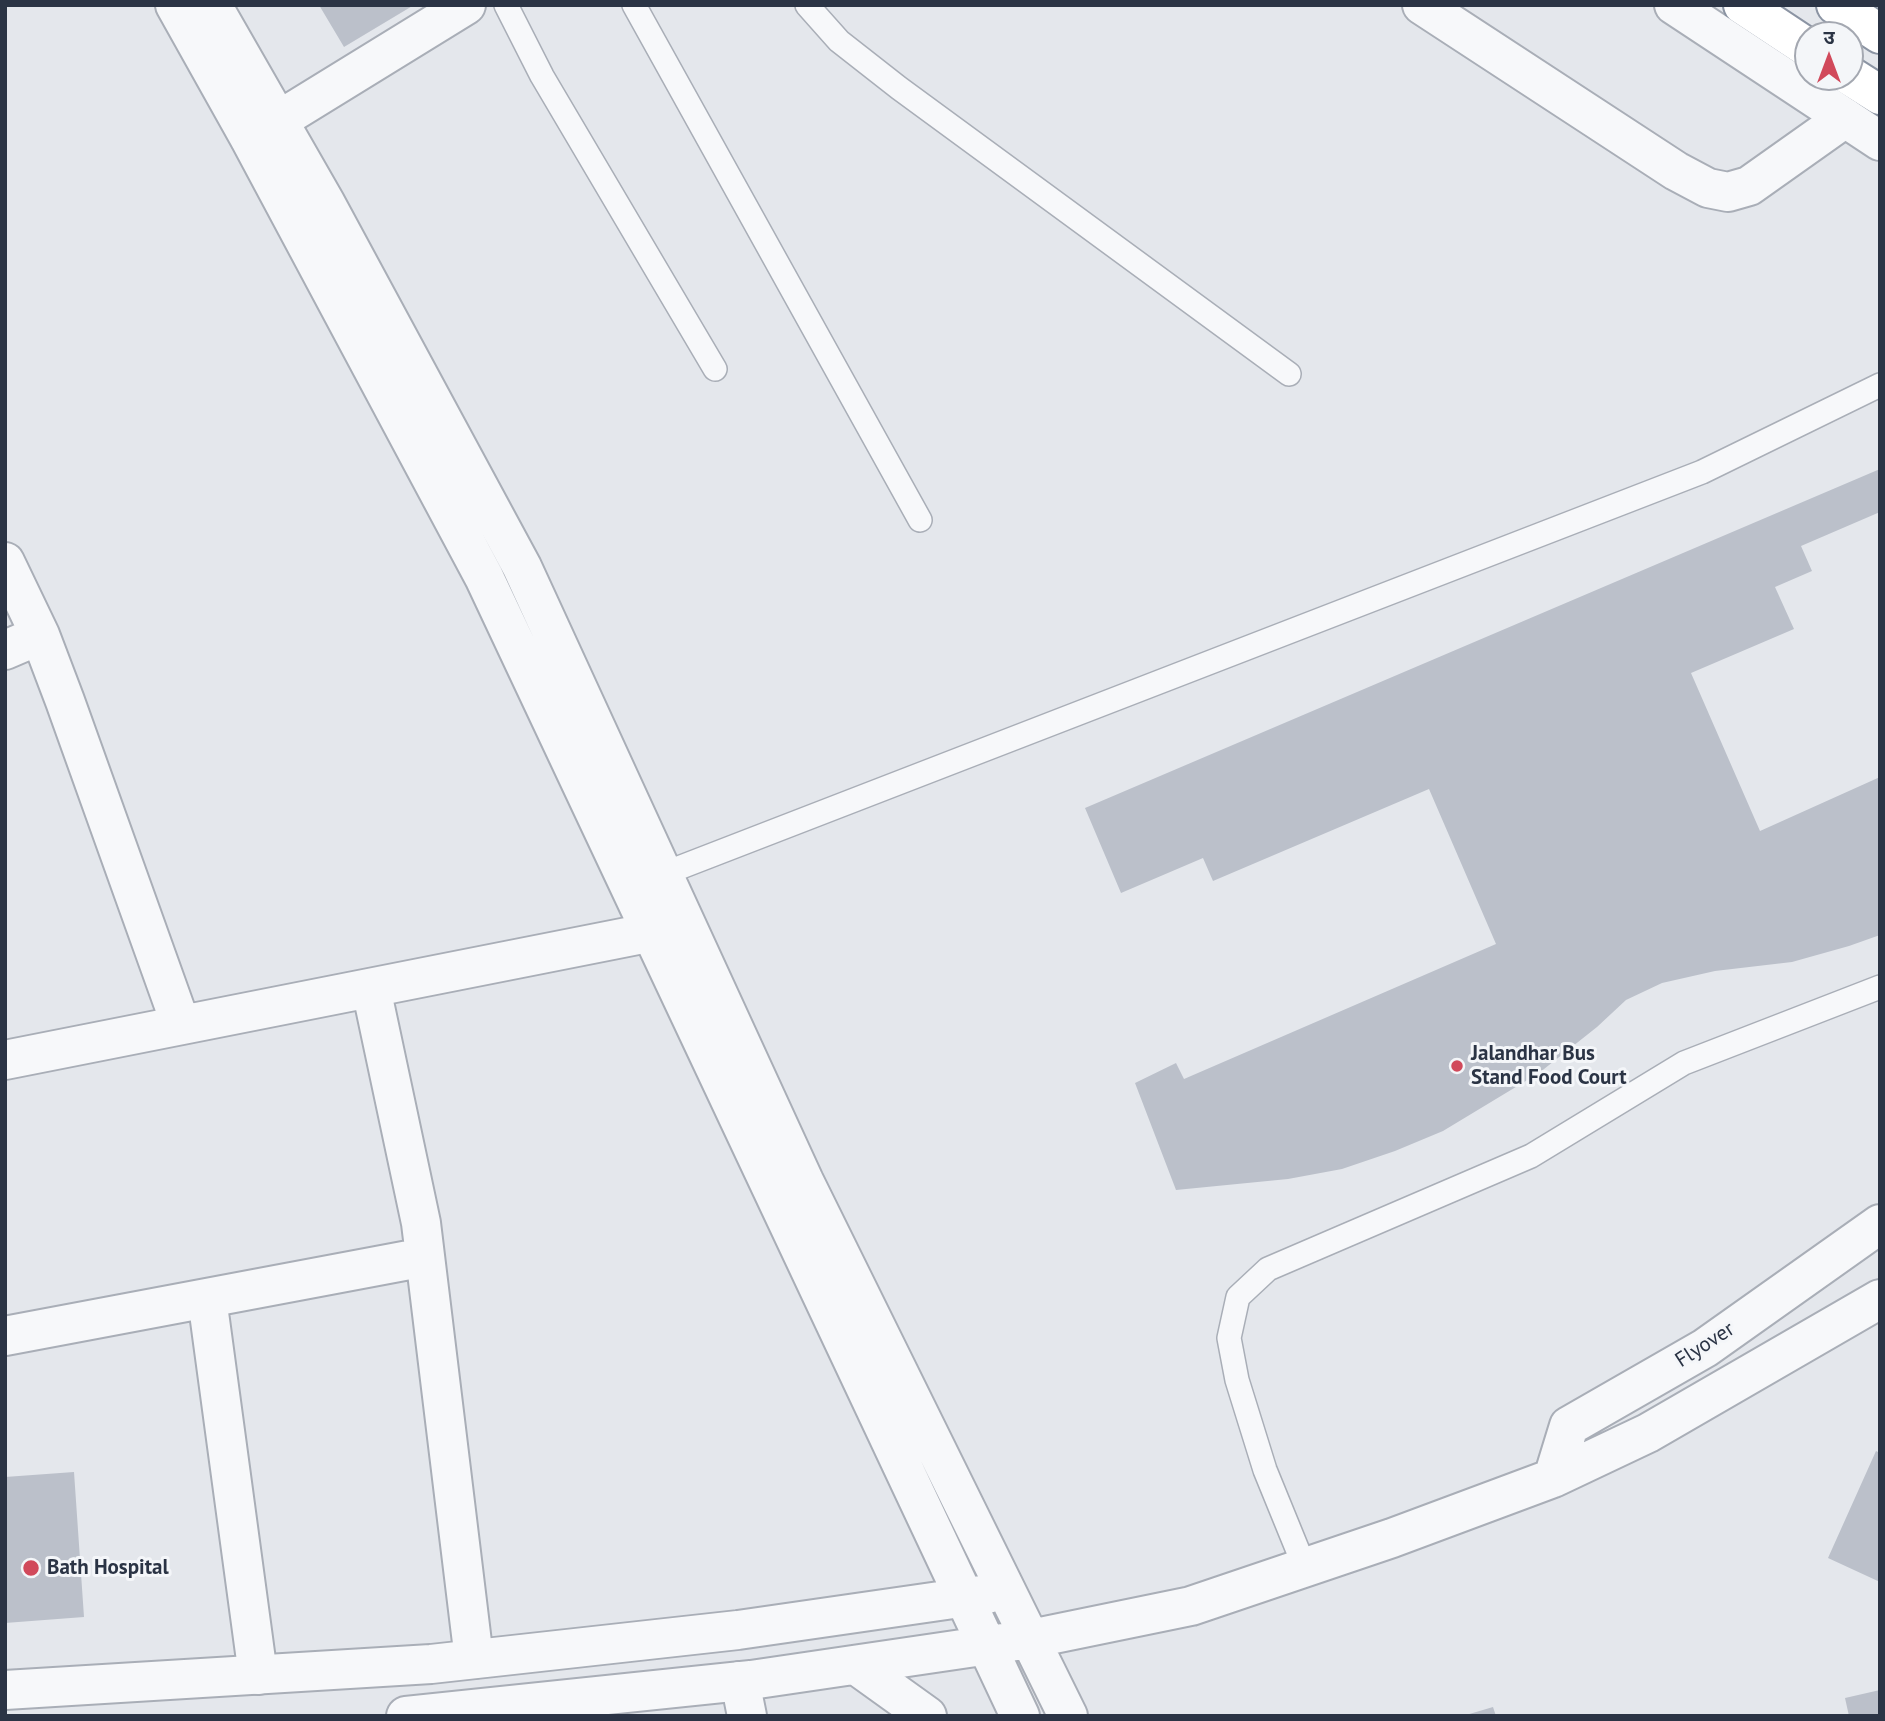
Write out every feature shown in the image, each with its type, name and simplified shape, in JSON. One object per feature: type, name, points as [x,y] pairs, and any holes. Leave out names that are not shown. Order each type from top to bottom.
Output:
[{"type":"highway","points":[[1743,5],[1794,39]]},
{"type":"highway","points":[[1836,5],[1880,34]]},
{"type":"highway","points":[[1864,85],[1880,95]]},
{"type":"street","points":[[175,5],[264,130],[326,204],[522,567],[663,874],[668,929],[964,1597],[1020,1716]]},
{"type":"street","points":[[212,5],[264,130],[484,577],[668,929],[804,1181],[1068,1716]]},
{"type":"street","points":[[264,130],[466,5]]},
{"type":"street","points":[[1422,5],[1676,171],[1708,188],[1728,192],[1749,186],[1845,118]]},
{"type":"street","points":[[1674,5],[1880,141]]},
{"type":"street","points":[[5,562],[40,635],[181,1025]]},
{"type":"street","points":[[5,650],[40,635]]},
{"type":"street","points":[[5,1059],[668,929]]},
{"type":"street","points":[[371,988],[421,1223],[474,1659]]},
{"type":"street","name":"Flyover","points":[[1553,1478],[1569,1426],[1705,1348],[1880,1224]]},
{"type":"street","points":[[5,1336],[425,1257]]},
{"type":"street","points":[[207,1298],[258,1675]]},
{"type":"street","points":[[406,1716],[743,1698],[856,1665],[1030,1639],[1191,1606],[1392,1538],[1553,1478],[1648,1433],[1880,1299]]},
{"type":"street","points":[[5,1690],[474,1659],[738,1630],[1006,1591]]},
{"type":"street","points":[[856,1665],[927,1716]]},
{"type":"lane","points":[[506,5],[542,76],[715,369]]},
{"type":"lane","points":[[634,5],[920,520]]},
{"type":"lane","points":[[807,5],[839,41],[899,88],[1289,374]]},
{"type":"lane","points":[[663,874],[1702,472],[1880,385]]},
{"type":"lane","points":[[1305,1568],[1265,1470],[1237,1381],[1229,1338],[1238,1297],[1268,1269],[1531,1156],[1684,1063],[1880,987]]},
{"type":"building","points":[[319,5],[414,5],[344,47]]},
{"type":"building","points":[[1880,469],[1880,512],[1801,546],[1812,571],[1775,587],[1794,629],[1691,673],[1760,831],[1880,777],[1880,935],[1792,962],[1715,971],[1662,983],[1626,1000],[1539,1073],[1443,1131],[1395,1151],[1342,1169],[1288,1179],[1176,1190],[1135,1083],[1176,1063],[1184,1079],[1496,944],[1429,789],[1213,881],[1203,858],[1121,893],[1085,808]]},
{"type":"building","points":[[1876,1451],[1880,1453],[1880,1582],[1828,1558]]},
{"type":"building","points":[[74,1472],[84,1617],[5,1623],[5,1477]]},
{"type":"building","points":[[1880,1690],[1880,1716],[1849,1716],[1845,1698]]},
{"type":"building","points":[[1493,1707],[1496,1716],[1466,1716],[1466,1715]]},
{"type":"place","name":"Jalandhar Bus Stand Food Court","points":[[1457,1066]]},
{"type":"place","name":"Bath Hospital","points":[[31,1568]]}]
